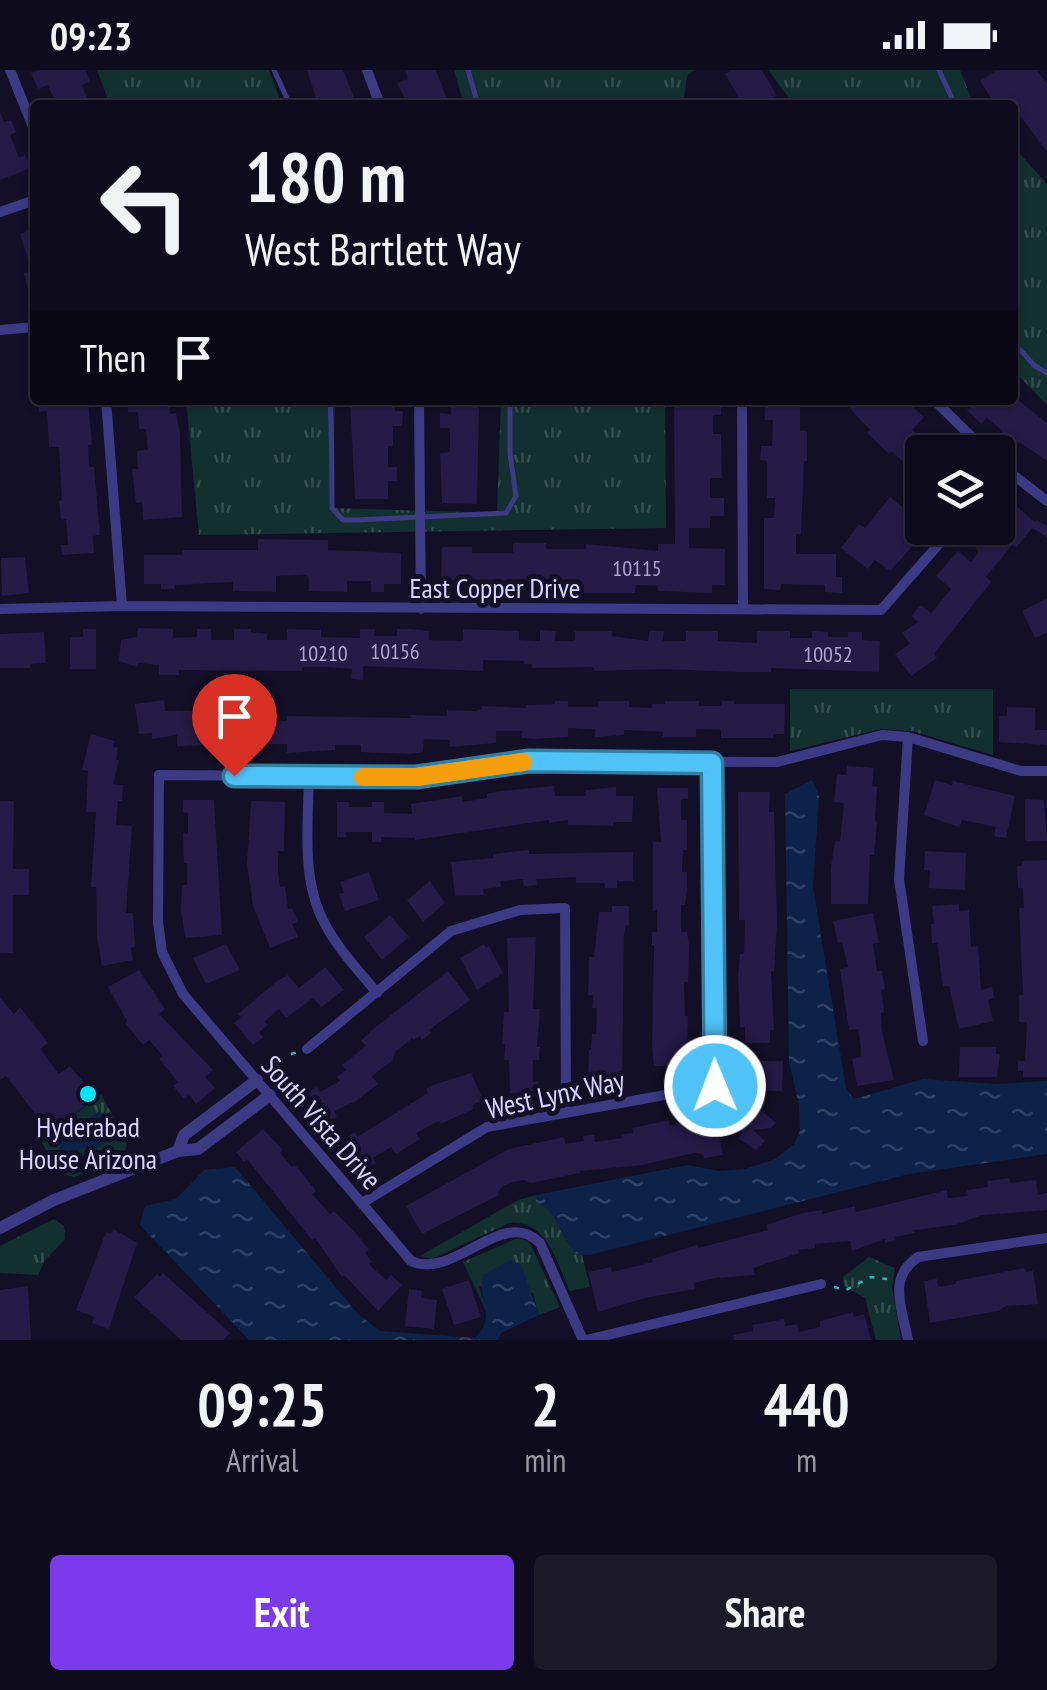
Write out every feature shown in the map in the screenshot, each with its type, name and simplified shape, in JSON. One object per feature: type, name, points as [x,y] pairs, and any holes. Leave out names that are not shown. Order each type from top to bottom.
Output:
[{"type":"street","points":[[10,70],[30,120]]},
{"type":"street","points":[[367,70],[378,100]]},
{"type":"street","points":[[0,224],[6,210],[30,202]]},
{"type":"street","points":[[0,330],[30,327]]},
{"type":"street","points":[[106,405],[122,606]]},
{"type":"street","points":[[419,405],[421,609]]},
{"type":"street","points":[[742,405],[744,610]]},
{"type":"street","points":[[939,405],[970,435]]},
{"type":"street","points":[[1015,479],[1047,501]]},
{"type":"street","name":"East Copper Drive","points":[[0,610],[122,606],[882,610],[938,545]]},
{"type":"street","points":[[378,993],[334,940],[317,906],[308,856],[309,777],[416,777],[529,761],[777,762],[882,735],[908,738],[1022,770],[1047,771]]},
{"type":"street","points":[[908,738],[899,879],[922,1040]]},
{"type":"street","name":"West Lynx Way","points":[[362,1203],[487,1127],[715,1086],[712,763]]},
{"type":"street","name":"South Vista Drive","points":[[309,777],[159,775],[158,922],[162,952],[183,994],[411,1260],[432,1266],[514,1230],[530,1232],[540,1242],[584,1340]]},
{"type":"street","points":[[307,1050],[451,931],[520,910],[565,908],[566,1113]]},
{"type":"street","points":[[178,1151],[184,1135],[256,1080]]},
{"type":"street","points":[[0,1228],[54,1200],[178,1151],[198,1149],[268,1093]]},
{"type":"street","points":[[908,1340],[898,1283],[904,1266],[918,1257],[1047,1238]]},
{"type":"street","points":[[584,1340],[821,1284]]},
{"type":"lane","points":[[274,70],[288,100]]},
{"type":"lane","points":[[468,70],[477,100]]},
{"type":"lane","points":[[939,70],[953,100]]},
{"type":"lane","points":[[1018,348],[1047,373]]},
{"type":"lane","points":[[330,405],[332,508],[343,520],[506,514],[516,496],[510,453],[510,405]]},
{"type":"path","points":[[268,1093],[274,1059],[307,1050]]},
{"type":"path","points":[[821,1284],[846,1290],[871,1278],[898,1283]]},
{"type":"green space","points":[[97,70],[269,70],[280,100],[108,100]]},
{"type":"green space","points":[[454,70],[694,70],[687,76],[684,100],[463,100]]},
{"type":"green space","points":[[768,70],[960,70],[973,100],[790,100]]},
{"type":"green space","points":[[1018,152],[1047,184],[1047,405],[1018,375]]},
{"type":"green space","points":[[186,405],[335,405],[332,508],[497,513],[501,405],[665,405],[666,528],[199,535]]},
{"type":"green space","points":[[790,689],[993,689],[993,755],[912,731],[881,729],[790,751]]},
{"type":"green space","points":[[101,1094],[127,1142],[125,1154],[119,1160],[74,1177],[60,1173],[41,1141]]},
{"type":"green space","points":[[536,1195],[536,1201],[552,1214],[569,1244],[582,1255],[590,1287],[570,1291],[549,1245],[533,1228],[522,1224],[509,1223],[432,1259],[420,1256],[518,1200]]},
{"type":"green space","points":[[54,1219],[64,1226],[65,1239],[45,1260],[38,1275],[0,1273],[0,1246]]},
{"type":"green space","points":[[518,1238],[529,1241],[560,1307],[539,1315],[533,1293],[479,1286],[487,1313],[463,1262]]},
{"type":"green space","points":[[869,1257],[895,1268],[892,1288],[901,1340],[876,1340],[865,1298],[844,1286],[843,1277]]},
{"type":"water","points":[[812,780],[819,796],[813,887],[846,1089],[854,1099],[923,1079],[996,1084],[1047,1081],[1047,1154],[909,1174],[589,1255],[576,1254],[555,1218],[536,1202],[536,1195],[688,1165],[718,1171],[745,1169],[775,1159],[794,1144],[800,1131],[799,1105],[789,1062],[785,794]]},
{"type":"water","points":[[99,1111],[107,1124],[106,1142],[83,1147],[73,1157],[64,1156],[59,1151],[61,1143],[80,1132],[85,1121]]},
{"type":"water","points":[[235,1167],[358,1314],[380,1331],[475,1338],[486,1321],[484,1274],[511,1260],[521,1265],[539,1315],[501,1333],[498,1340],[249,1340],[140,1225],[145,1206],[176,1199],[204,1170]]},
{"type":"building","points":[[85,70],[90,82],[82,85],[88,100],[54,100],[48,85],[38,89],[31,73]]},
{"type":"building","points":[[307,70],[343,70],[355,100],[316,100]]},
{"type":"building","points":[[405,70],[436,70],[447,100],[406,100],[397,83],[408,79]]},
{"type":"building","points":[[732,70],[762,70],[777,96],[770,100],[740,100],[725,74]]},
{"type":"building","points":[[997,70],[1037,70],[1047,84],[1047,152],[1018,113],[1018,100],[993,100],[980,81]]},
{"type":"building","points":[[0,112],[4,122],[11,120],[16,132],[10,135],[19,158],[25,155],[30,168],[0,180]]},
{"type":"building","points":[[30,230],[30,265],[20,234]]},
{"type":"building","points":[[30,272],[30,299],[24,273]]},
{"type":"building","points":[[1018,400],[1047,423],[1047,461],[1019,442],[1015,448],[1015,435],[1000,435],[1003,431],[987,418],[981,424],[967,410],[972,405],[1018,405]]},
{"type":"building","points":[[38,405],[88,405],[92,445],[88,445],[89,467],[94,467],[100,535],[93,536],[94,553],[62,555],[61,545],[68,545],[66,519],[61,520],[59,501],[59,447],[49,447],[47,411],[39,412]]},
{"type":"building","points":[[127,405],[169,405],[170,414],[176,413],[182,517],[143,520],[142,502],[136,503],[132,469],[138,469],[137,451],[148,450],[146,429],[139,429],[138,412],[128,412]]},
{"type":"building","points":[[350,405],[395,405],[395,411],[403,411],[402,426],[393,426],[388,467],[397,467],[397,481],[388,481],[388,499],[355,499]]},
{"type":"building","points":[[451,405],[479,405],[477,504],[442,503],[440,453],[450,452],[450,428],[440,428],[440,413],[451,414]]},
{"type":"building","points":[[674,405],[721,405],[721,415],[713,415],[713,434],[721,434],[722,478],[710,478],[710,498],[724,498],[724,516],[710,516],[710,528],[689,528],[689,548],[725,549],[725,585],[712,585],[712,593],[658,591],[658,586],[636,585],[635,593],[562,593],[562,585],[528,585],[528,592],[509,593],[494,592],[494,582],[472,582],[471,592],[455,592],[456,583],[441,583],[442,547],[472,547],[472,553],[513,553],[513,543],[546,543],[546,549],[586,549],[586,544],[658,551],[658,544],[675,544]]},
{"type":"building","points":[[765,405],[800,405],[800,431],[807,431],[807,461],[796,554],[836,554],[836,577],[842,577],[842,593],[825,592],[825,585],[781,584],[780,590],[764,589],[764,518],[774,518],[775,498],[767,498],[767,461],[760,460],[761,446],[772,446],[773,420],[765,420]]},
{"type":"building","points":[[847,405],[911,405],[924,417],[912,430],[917,435],[905,435],[905,464],[867,433],[870,430]]},
{"type":"building","points":[[890,497],[905,509],[905,545],[914,545],[890,571],[875,560],[868,569],[841,548],[859,524],[865,528]]},
{"type":"building","points":[[1015,505],[1035,522],[1047,526],[1047,537],[1032,528],[1016,548],[1012,545]]},
{"type":"building","points":[[258,539],[328,540],[328,550],[401,553],[401,584],[384,584],[384,592],[371,592],[371,581],[347,581],[347,592],[309,591],[309,577],[305,575],[276,576],[276,592],[233,591],[233,582],[175,585],[175,589],[144,584],[144,555],[182,555],[182,550],[258,550]]},
{"type":"building","points":[[1012,545],[986,577],[991,582],[934,654],[937,658],[911,676],[895,654],[910,644],[902,633],[918,622],[911,616],[921,605],[931,613],[951,589],[936,576],[958,551],[971,562],[979,552],[975,547]]},
{"type":"building","points":[[25,557],[29,593],[2,596],[1,558]]},
{"type":"building","points":[[1047,598],[1047,632],[1035,638],[1022,611]]},
{"type":"building","points":[[138,628],[173,629],[173,638],[197,637],[197,629],[211,629],[211,640],[234,640],[234,629],[267,634],[267,640],[287,640],[287,629],[321,630],[321,637],[360,638],[360,629],[375,629],[374,636],[397,636],[397,629],[411,629],[429,631],[429,640],[463,641],[463,629],[519,631],[519,640],[540,641],[540,630],[556,631],[555,641],[575,641],[575,631],[612,631],[612,636],[648,641],[649,631],[664,631],[663,641],[686,641],[686,631],[718,631],[718,641],[757,643],[757,631],[790,631],[790,638],[812,638],[812,631],[828,632],[828,637],[862,632],[862,640],[880,641],[879,672],[771,668],[771,672],[594,671],[594,667],[532,668],[532,664],[524,661],[483,660],[483,671],[363,666],[363,680],[351,679],[352,669],[328,667],[302,667],[302,671],[179,670],[179,675],[159,675],[159,665],[138,663],[137,667],[119,661],[121,640],[137,637]]},
{"type":"building","points":[[83,629],[96,629],[96,669],[70,669],[70,637],[83,637]]},
{"type":"building","points":[[44,632],[46,663],[30,664],[30,668],[0,668],[0,634]]},
{"type":"building","points":[[164,700],[165,711],[207,711],[245,715],[245,720],[287,721],[287,716],[447,716],[447,710],[476,711],[482,706],[526,708],[555,701],[568,701],[568,707],[598,707],[598,701],[629,701],[629,707],[652,708],[652,704],[665,701],[699,701],[699,706],[722,706],[722,701],[785,704],[784,734],[773,734],[773,738],[721,738],[721,730],[696,729],[696,737],[663,737],[663,732],[624,730],[624,735],[595,737],[595,729],[568,728],[568,737],[534,739],[522,738],[522,731],[496,731],[496,743],[450,747],[450,740],[424,739],[423,752],[410,754],[361,752],[361,745],[287,753],[287,744],[263,744],[263,751],[216,745],[177,746],[177,735],[152,739],[152,733],[139,734],[135,704]]},
{"type":"building","points":[[1007,707],[1035,708],[1035,730],[1047,730],[1047,745],[999,742],[999,716],[1007,716]]},
{"type":"building","points":[[91,734],[115,741],[113,747],[118,748],[119,761],[113,784],[123,785],[116,825],[132,826],[126,913],[133,913],[133,960],[102,966],[96,887],[91,887],[96,812],[86,812],[88,771],[82,770]]},
{"type":"building","points":[[847,766],[874,768],[872,786],[877,787],[868,904],[831,904],[831,867],[835,841],[840,842],[844,803],[834,802],[837,774],[846,775]]},
{"type":"building","points":[[935,780],[1015,796],[1006,838],[994,836],[996,827],[962,820],[959,827],[924,815]]},
{"type":"building","points":[[554,786],[555,796],[586,796],[586,790],[616,787],[616,796],[633,796],[632,822],[613,822],[613,826],[568,825],[568,820],[549,820],[415,840],[381,837],[381,842],[372,842],[372,832],[346,832],[346,837],[337,837],[337,802],[349,802],[349,807],[372,807],[372,802],[384,802],[384,813],[412,814],[411,804],[462,796],[463,802],[487,798],[487,794],[500,791]]},
{"type":"building","points":[[657,788],[688,788],[688,799],[681,799],[681,820],[687,820],[682,872],[687,872],[687,889],[685,905],[681,905],[681,932],[687,932],[689,945],[688,982],[684,982],[687,1066],[654,1066],[652,932],[657,932],[657,910],[653,911],[653,842],[661,842]]},
{"type":"building","points":[[738,792],[770,792],[769,812],[774,812],[777,924],[774,972],[771,971],[774,1030],[770,1030],[770,1043],[745,1043],[745,1027],[740,1027],[738,976],[740,954],[744,954],[745,920],[739,920]]},
{"type":"building","points":[[1025,799],[1044,800],[1047,841],[1025,841]]},
{"type":"building","points":[[183,800],[214,800],[222,935],[185,938],[181,909],[182,885],[187,885],[183,833],[188,834],[188,813],[183,812]]},
{"type":"building","points":[[0,801],[14,801],[13,869],[29,869],[29,895],[13,895],[13,953],[0,953]]},
{"type":"building","points":[[251,801],[285,802],[284,851],[278,851],[278,873],[280,887],[285,886],[288,909],[292,908],[298,922],[292,924],[298,937],[270,948],[253,906],[247,863]]},
{"type":"building","points":[[529,850],[529,854],[633,852],[633,881],[617,881],[617,888],[605,888],[605,883],[576,883],[576,877],[536,879],[537,885],[524,886],[523,879],[500,881],[501,887],[483,889],[484,895],[455,896],[451,862]]},
{"type":"building","points":[[925,851],[966,853],[965,890],[929,888],[930,870],[924,870]]},
{"type":"building","points":[[1047,860],[1047,1077],[1023,1077],[1018,1061],[1025,1061],[1027,1022],[1019,1022],[1019,995],[1023,995],[1019,908],[1024,908],[1017,866],[1022,866],[1022,861]]},
{"type":"building","points":[[369,872],[379,900],[345,911],[339,894],[344,893],[340,882]]},
{"type":"building","points":[[430,881],[445,903],[423,922],[407,900]]},
{"type":"building","points":[[959,904],[959,911],[969,910],[971,947],[978,946],[981,990],[992,987],[994,998],[988,1000],[993,1021],[959,1029],[949,986],[943,986],[931,924],[932,906]]},
{"type":"building","points":[[612,906],[629,906],[629,925],[624,934],[622,1080],[588,1080],[597,1008],[592,1008],[593,995],[588,996],[589,957],[594,957],[599,912],[612,912]]},
{"type":"building","points":[[873,913],[879,943],[873,944],[877,971],[882,971],[885,989],[881,990],[882,1032],[894,1080],[857,1086],[852,1059],[861,1057],[861,1049],[858,1029],[849,1030],[840,969],[848,967],[833,921]]},
{"type":"building","points":[[390,915],[409,937],[382,960],[364,937]]},
{"type":"building","points":[[536,937],[533,1009],[540,1009],[540,1047],[539,1060],[533,1060],[533,1082],[539,1082],[539,1093],[510,1093],[509,1060],[504,1060],[502,1044],[504,1012],[509,1012],[507,938]]},
{"type":"building","points":[[226,944],[240,970],[206,984],[193,958]]},
{"type":"building","points":[[484,944],[489,946],[503,973],[477,990],[460,958]]},
{"type":"building","points":[[325,967],[344,990],[321,1007],[313,998],[286,1018],[279,1009],[264,1022],[268,1025],[259,1032],[263,1037],[253,1045],[234,1023],[241,1017],[238,1014],[277,981],[288,975],[299,988]]},
{"type":"building","points":[[139,970],[165,1009],[159,1014],[213,1070],[205,1077],[215,1088],[196,1104],[189,1095],[184,1099],[173,1086],[178,1082],[149,1040],[143,1045],[125,1023],[108,987]]},
{"type":"building","points":[[448,971],[470,1000],[429,1030],[431,1033],[422,1040],[420,1036],[412,1038],[395,1052],[393,1060],[372,1076],[378,1084],[334,1111],[337,1117],[322,1125],[305,1093],[317,1087],[320,1092],[340,1081],[337,1077],[346,1070],[342,1065],[366,1046],[361,1041]]},
{"type":"building","points":[[0,997],[14,1014],[20,1007],[48,1043],[40,1049],[59,1074],[70,1066],[96,1097],[50,1133],[6,1076],[0,1080]]},
{"type":"building","points":[[960,1047],[996,1047],[996,1054],[1000,1054],[997,1077],[959,1077]]},
{"type":"building","points":[[748,1061],[783,1061],[782,1091],[758,1091],[758,1086],[753,1086],[754,1074],[748,1073]]},
{"type":"building","points":[[471,1073],[483,1100],[472,1105],[473,1109],[416,1133],[420,1139],[396,1154],[391,1147],[373,1158],[376,1163],[365,1169],[346,1138],[355,1132],[357,1137],[378,1124],[428,1093],[426,1089],[430,1086]]},
{"type":"building","points":[[756,1106],[776,1123],[771,1128],[753,1130],[765,1141],[756,1150],[738,1138],[743,1132],[735,1125]]},
{"type":"building","points":[[669,1120],[670,1126],[683,1123],[684,1128],[712,1128],[713,1136],[719,1135],[723,1155],[704,1158],[703,1154],[694,1153],[531,1183],[512,1182],[502,1187],[499,1195],[422,1234],[406,1206],[509,1149],[564,1137],[565,1144],[584,1141],[583,1136],[594,1135],[595,1142],[622,1138],[621,1134],[633,1133],[632,1128]]},
{"type":"building","points":[[263,1129],[316,1191],[312,1194],[330,1214],[334,1211],[355,1232],[369,1250],[365,1253],[372,1262],[369,1264],[386,1280],[391,1275],[402,1285],[378,1311],[342,1277],[315,1238],[312,1240],[247,1159],[244,1162],[236,1152]]},
{"type":"building","points":[[1010,1178],[1010,1183],[1036,1180],[1038,1195],[1047,1193],[1047,1210],[982,1215],[955,1225],[914,1230],[915,1233],[895,1237],[896,1240],[885,1243],[885,1239],[852,1251],[850,1241],[815,1244],[815,1248],[798,1250],[799,1253],[753,1268],[755,1275],[715,1278],[694,1283],[695,1289],[598,1312],[588,1272],[611,1267],[612,1272],[653,1262],[652,1259],[697,1245],[698,1248],[768,1230],[766,1225],[802,1213],[822,1210],[822,1214],[855,1206],[856,1212],[947,1190],[948,1198],[968,1196],[967,1190],[988,1187],[987,1181]]},
{"type":"building","points":[[113,1229],[137,1243],[109,1329],[92,1323],[94,1317],[76,1310],[106,1232],[111,1234]]},
{"type":"building","points":[[1024,1268],[1026,1272],[1033,1271],[1038,1304],[1006,1306],[998,1311],[930,1323],[924,1281],[937,1279],[938,1287]]},
{"type":"building","points":[[163,1273],[230,1333],[223,1340],[181,1340],[134,1297],[157,1274],[160,1277]]},
{"type":"building","points":[[469,1280],[481,1317],[454,1325],[442,1289]]},
{"type":"building","points":[[28,1286],[31,1340],[0,1340],[0,1290]]},
{"type":"building","points":[[409,1289],[422,1291],[421,1298],[437,1300],[434,1329],[405,1326]]},
{"type":"building","points":[[853,1312],[854,1317],[864,1314],[871,1340],[734,1340],[733,1335],[753,1331],[752,1325],[784,1319],[785,1326],[797,1324],[799,1332],[820,1327],[820,1321]]},
{"type":"slow traffic","points":[[363,777],[416,777],[523,762]]},
{"type":"place","name":"Hyderabad House Arizona","points":[[88,1094]]},
{"type":"route","points":[[234,776],[416,777],[529,761],[712,763],[715,1086]]}]
